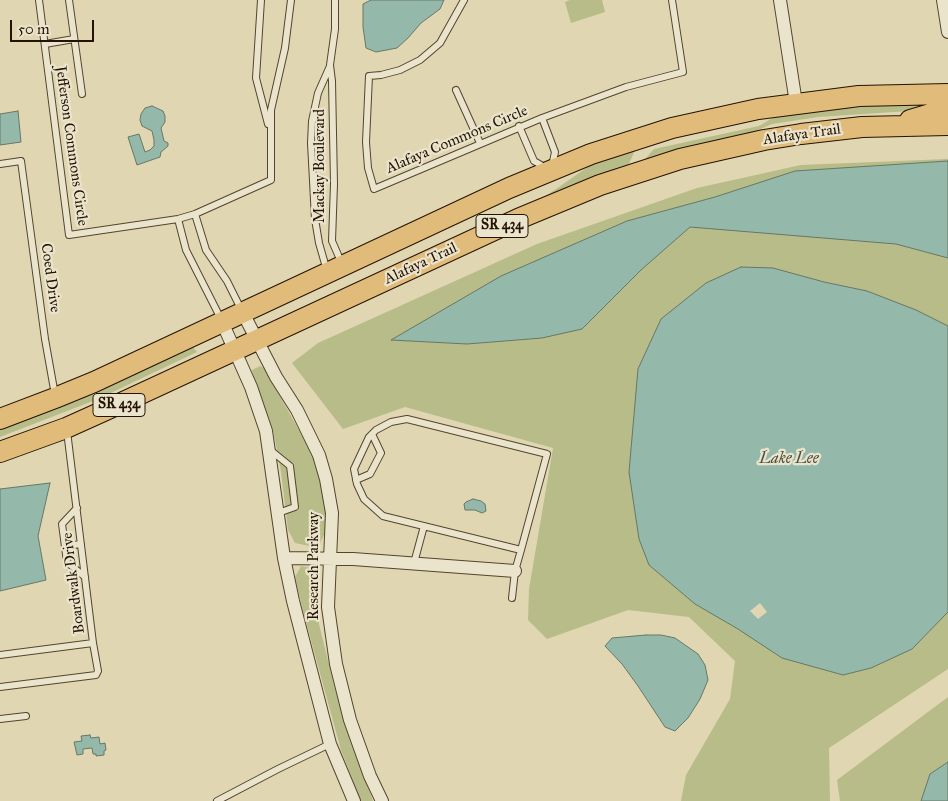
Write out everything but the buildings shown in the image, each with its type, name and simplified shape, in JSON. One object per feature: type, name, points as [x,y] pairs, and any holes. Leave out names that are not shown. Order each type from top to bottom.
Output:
[{"type":"main road","name":"Alafaya Trail","points":[[0,419],[56,398],[243,313],[509,188],[591,154],[672,128],[716,117],[796,103],[859,96],[948,94]]},
{"type":"main road","points":[[892,126],[937,112],[948,103]]},
{"type":"main road","name":"Alafaya Trail","points":[[0,452],[66,428],[525,215],[564,198],[635,172],[680,158],[801,134],[892,126],[948,125]]},
{"type":"main road","points":[[635,172],[644,152],[672,128]]},
{"type":"street","points":[[780,0],[796,103]]},
{"type":"street","points":[[943,0],[948,32]]},
{"type":"street","name":"Research Parkway","points":[[243,313],[276,377],[297,410],[319,455],[326,479],[332,512],[328,607],[336,664],[350,720],[370,776],[382,801]]},
{"type":"street","name":"Research Parkway","points":[[222,322],[259,407],[269,449],[284,558],[293,601],[330,744],[354,801]]},
{"type":"street","points":[[284,558],[330,558],[515,571]]},
{"type":"lane","name":"Jefferson Commons Circle","points":[[39,0],[69,235],[178,219],[195,214],[271,180],[271,110],[285,48],[291,0]]},
{"type":"lane","points":[[69,0],[82,94]]},
{"type":"lane","points":[[262,0],[256,78],[270,130]]},
{"type":"lane","name":"Mackay Boulevard","points":[[335,0],[335,30],[330,65],[318,93],[312,121],[311,143],[315,219],[319,243],[335,269]]},
{"type":"lane","name":"Alafaya Commons Circle","points":[[464,0],[440,43],[420,60],[400,70],[369,76],[366,142],[368,168],[374,189],[519,126],[626,86],[683,72],[672,0]]},
{"type":"lane","points":[[45,44],[74,39]]},
{"type":"lane","name":"Mackay Boulevard","points":[[330,65],[334,184],[332,241],[335,269]]},
{"type":"lane","points":[[456,90],[480,143]]},
{"type":"lane","points":[[519,126],[534,161],[551,170],[555,152],[542,118]]},
{"type":"lane","name":"Coed Drive","points":[[0,164],[21,161],[45,339],[56,398]]},
{"type":"lane","points":[[195,214],[206,250],[227,281],[243,313]]},
{"type":"lane","points":[[178,219],[186,250],[222,322]]},
{"type":"lane","points":[[512,598],[520,550],[547,454],[407,419],[391,422],[369,437],[354,469],[356,480],[364,499],[383,516],[520,550]]},
{"type":"lane","name":"Boardwalk Drive","points":[[0,655],[93,642],[66,428]]},
{"type":"lane","points":[[356,480],[370,474],[381,453],[372,434]]},
{"type":"lane","points":[[269,449],[290,466],[295,507],[278,513]]},
{"type":"lane","points":[[77,508],[62,524],[68,562],[85,577]]},
{"type":"lane","points":[[414,563],[424,526]]},
{"type":"lane","points":[[65,546],[81,544]]},
{"type":"lane","points":[[0,688],[96,675],[98,671],[93,642]]},
{"type":"lane","points":[[0,720],[26,716]]},
{"type":"lane","points":[[217,801],[330,744]]},
{"type":"green space","points":[[570,0],[602,0],[605,12],[571,23],[565,2]]},
{"type":"green space","points":[[911,103],[940,104],[925,110],[818,117],[772,124],[744,136],[644,160],[654,149],[759,126],[781,113]]},
{"type":"green space","points":[[636,148],[628,166],[546,196],[592,164]]},
{"type":"green space","points":[[948,159],[948,669],[829,748],[830,801],[681,801],[686,775],[730,699],[735,661],[689,617],[628,610],[547,639],[528,620],[529,589],[553,448],[405,407],[343,429],[292,363],[318,343],[537,244],[697,188],[801,165]]},
{"type":"green space","points":[[193,347],[197,352],[98,399],[0,437],[0,429],[95,392]]},
{"type":"green space","points":[[260,366],[264,368],[315,459],[325,505],[325,533],[320,543],[314,547],[295,543],[288,530],[281,472],[273,430],[252,370]]},
{"type":"green space","points":[[301,566],[311,568],[316,575],[314,589],[315,608],[335,689],[349,737],[373,801],[361,801],[341,750],[295,577]]},
{"type":"green space","points":[[948,697],[948,801],[840,801],[837,780]]},
{"type":"water","points":[[371,0],[444,0],[440,9],[421,23],[397,48],[376,52],[366,48],[363,27],[363,4]]},
{"type":"water","points":[[152,106],[163,111],[165,116],[165,122],[161,128],[164,141],[168,143],[168,146],[161,152],[160,157],[137,165],[128,137],[139,134],[145,152],[154,146],[152,131],[142,126],[140,120],[145,108]]},
{"type":"water","points":[[18,111],[21,142],[0,145],[0,114]]},
{"type":"water","points":[[948,161],[948,258],[896,244],[690,227],[641,270],[582,329],[542,338],[467,344],[391,340],[501,276],[627,221],[715,197],[795,171]]},
{"type":"water","name":"Lake Lee","points":[[741,267],[773,268],[867,291],[916,310],[948,326],[948,612],[912,649],[871,668],[843,675],[782,658],[695,604],[649,565],[639,539],[629,472],[638,369],[661,319],[706,283]]},
{"type":"water","points":[[50,483],[38,536],[46,580],[0,591],[0,489]]},
{"type":"water","points":[[473,499],[485,504],[486,511],[482,513],[475,510],[465,510],[464,504]]},
{"type":"water","points":[[661,635],[675,638],[698,654],[705,665],[708,680],[700,699],[688,718],[675,731],[665,727],[622,664],[605,646],[612,638]]},
{"type":"water","points":[[90,735],[91,738],[99,737],[100,744],[105,743],[106,750],[104,755],[96,756],[96,754],[93,754],[92,748],[83,749],[83,754],[77,755],[74,742],[82,741],[81,736]]},
{"type":"water","points":[[948,762],[948,801],[921,801],[930,774]]},
{"type":"pier","points":[[760,603],[767,612],[758,619],[750,611]]}]
